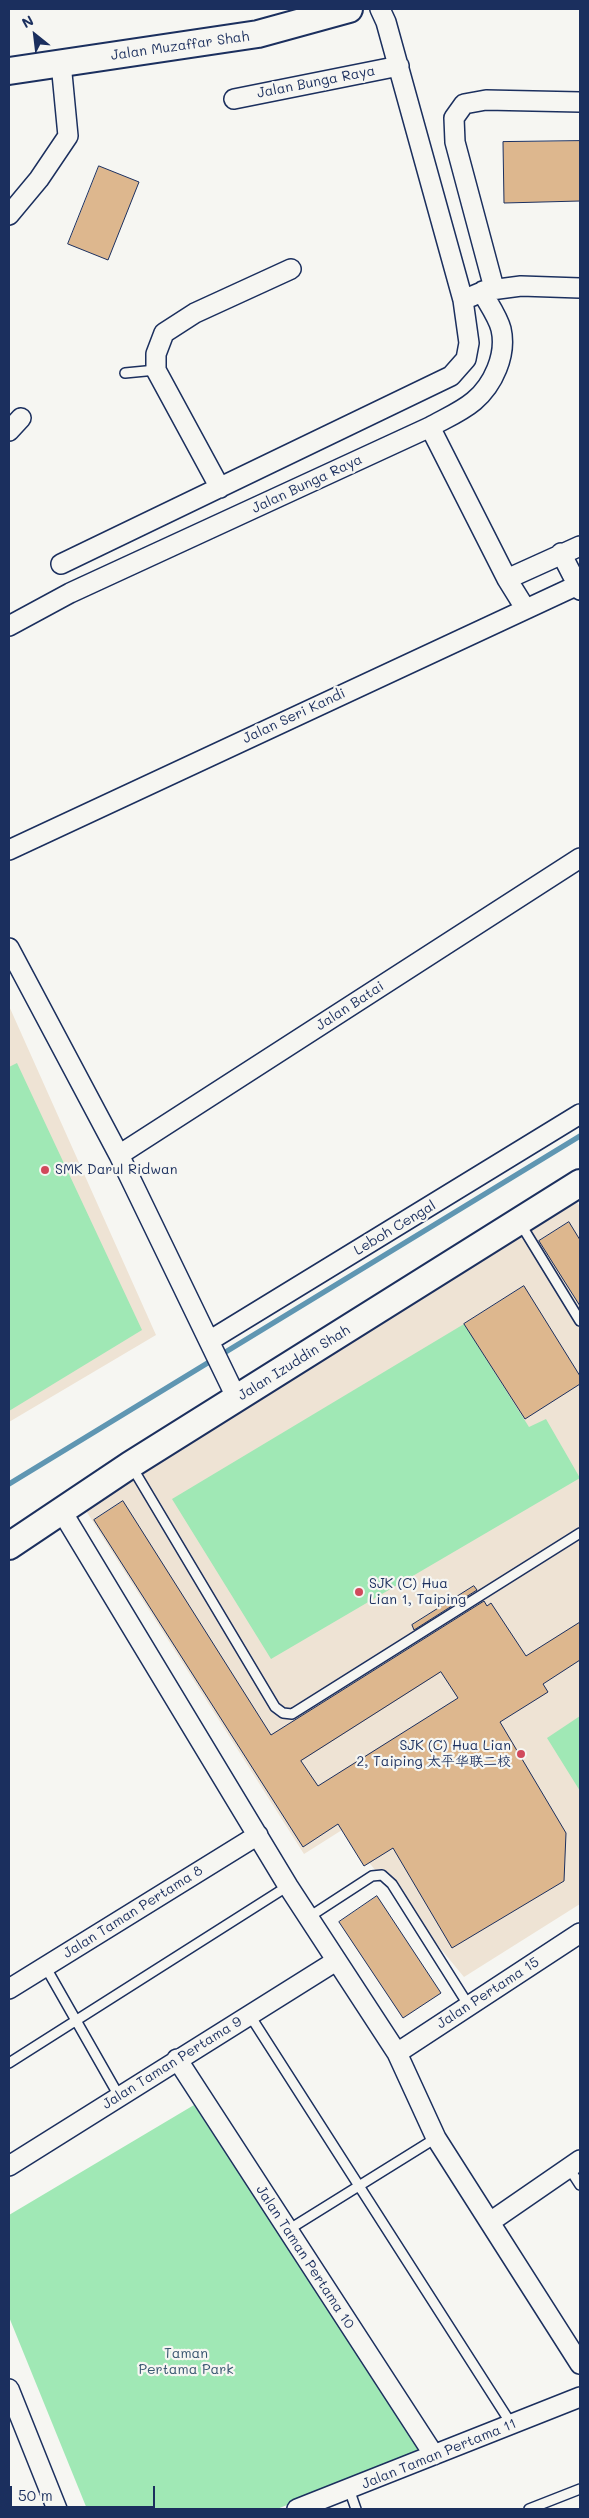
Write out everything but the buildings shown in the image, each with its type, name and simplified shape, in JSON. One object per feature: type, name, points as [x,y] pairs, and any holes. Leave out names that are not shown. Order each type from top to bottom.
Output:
[{"type":"main road","name":"Jalan Muzaffar Shah","points":[[9,71],[258,34],[349,9]]},
{"type":"main road","name":"Jalan Izuddin Shah","points":[[9,1546],[130,1465],[580,1183]]},
{"type":"street","points":[[62,564],[451,376],[466,359],[469,343],[463,300],[399,66],[386,22],[380,9]]},
{"type":"street","points":[[9,215],[39,179],[68,136],[61,63]]},
{"type":"street","name":"Jalan Bunga Raya","points":[[234,99],[399,66]]},
{"type":"street","name":"Jalan Bunga Raya","points":[[9,626],[70,593],[430,427],[473,402],[488,386],[502,355],[501,328],[488,290],[455,142],[454,118],[464,104],[486,100],[580,102]]},
{"type":"street","points":[[220,488],[156,370],[156,354],[164,332],[195,313],[291,269]]},
{"type":"street","points":[[463,300],[488,290],[521,286],[580,288]]},
{"type":"street","points":[[430,427],[507,579],[524,608]]},
{"type":"street","points":[[507,579],[580,546]]},
{"type":"street","points":[[561,553],[579,586]]},
{"type":"street","name":"Jalan Seri Kandi","points":[[9,850],[524,608],[579,586]]},
{"type":"street","name":"Jalan Batai","points":[[119,1154],[580,858]]},
{"type":"street","points":[[9,948],[119,1154],[238,1399]]},
{"type":"street","name":"Leboh Cengal","points":[[211,1345],[580,1114]]},
{"type":"street","points":[[61,1510],[288,1886],[396,2053],[436,2138],[580,2364]]},
{"type":"street","name":"Jalan Taman Pertama 8","points":[[9,1989],[258,1835]]},
{"type":"street","name":"Jalan Pertama 15","points":[[396,2053],[580,1933]]},
{"type":"street","name":"Jalan Taman Pertama 9","points":[[9,2166],[336,1961]]},
{"type":"street","name":"Jalan Taman Pertama 10","points":[[177,2059],[434,2455]]},
{"type":"street","points":[[490,2222],[575,2164]]},
{"type":"street","points":[[9,2389],[57,2509]]},
{"type":"street","name":"Jalan Taman Pertama 11","points":[[297,2509],[512,2425],[580,2396]]},
{"type":"lane","points":[[125,373],[156,370]]},
{"type":"lane","points":[[519,1222],[580,1321]]},
{"type":"lane","points":[[130,1465],[275,1707],[282,1713],[292,1714],[580,1533]]},
{"type":"lane","points":[[309,1917],[372,1876],[382,1875],[392,1884],[469,2006]]},
{"type":"lane","points":[[9,2063],[288,1886]]},
{"type":"lane","points":[[44,1966],[119,2096]]},
{"type":"lane","points":[[249,2014],[512,2425]]},
{"type":"lane","points":[[288,2230],[436,2138]]},
{"type":"lane","points":[[575,2164],[580,2185]]},
{"type":"lane","points":[[349,2489],[356,2509]]},
{"type":"lane","points":[[530,2509],[580,2490]]},
{"type":"shaded area","name":"SMK Darul Ridwan","points":[[9,1006],[156,1335],[9,1422]]},
{"type":"shaded area","name":"SJK (C) Hua Lian 1, Taiping","points":[[573,1195],[580,1207],[580,1904],[464,1977],[342,1830],[304,1854],[83,1506]]},
{"type":"green space","name":"SMK Darul Ridwan","points":[[17,1063],[142,1330],[9,1411],[9,1067]]},
{"type":"green space","points":[[464,1324],[529,1427],[546,1419],[580,1478],[271,1659],[172,1499]]},
{"type":"green space","points":[[580,1716],[580,1791],[547,1738]]},
{"type":"green space","name":"Taman Pertama Park","points":[[194,2105],[422,2452],[277,2509],[87,2509],[9,2317],[9,2215]]},
{"type":"waterway","points":[[9,1484],[580,1136]]},
{"type":"place","name":"SMK Darul Ridwan","points":[[45,1170]]},
{"type":"place","name":"SJK (C) Hua Lian 1, Taiping","points":[[359,1592]]},
{"type":"place","name":"SJK (C) Hua Lian 2, Taiping 太平华联二校","points":[[521,1754]]}]
